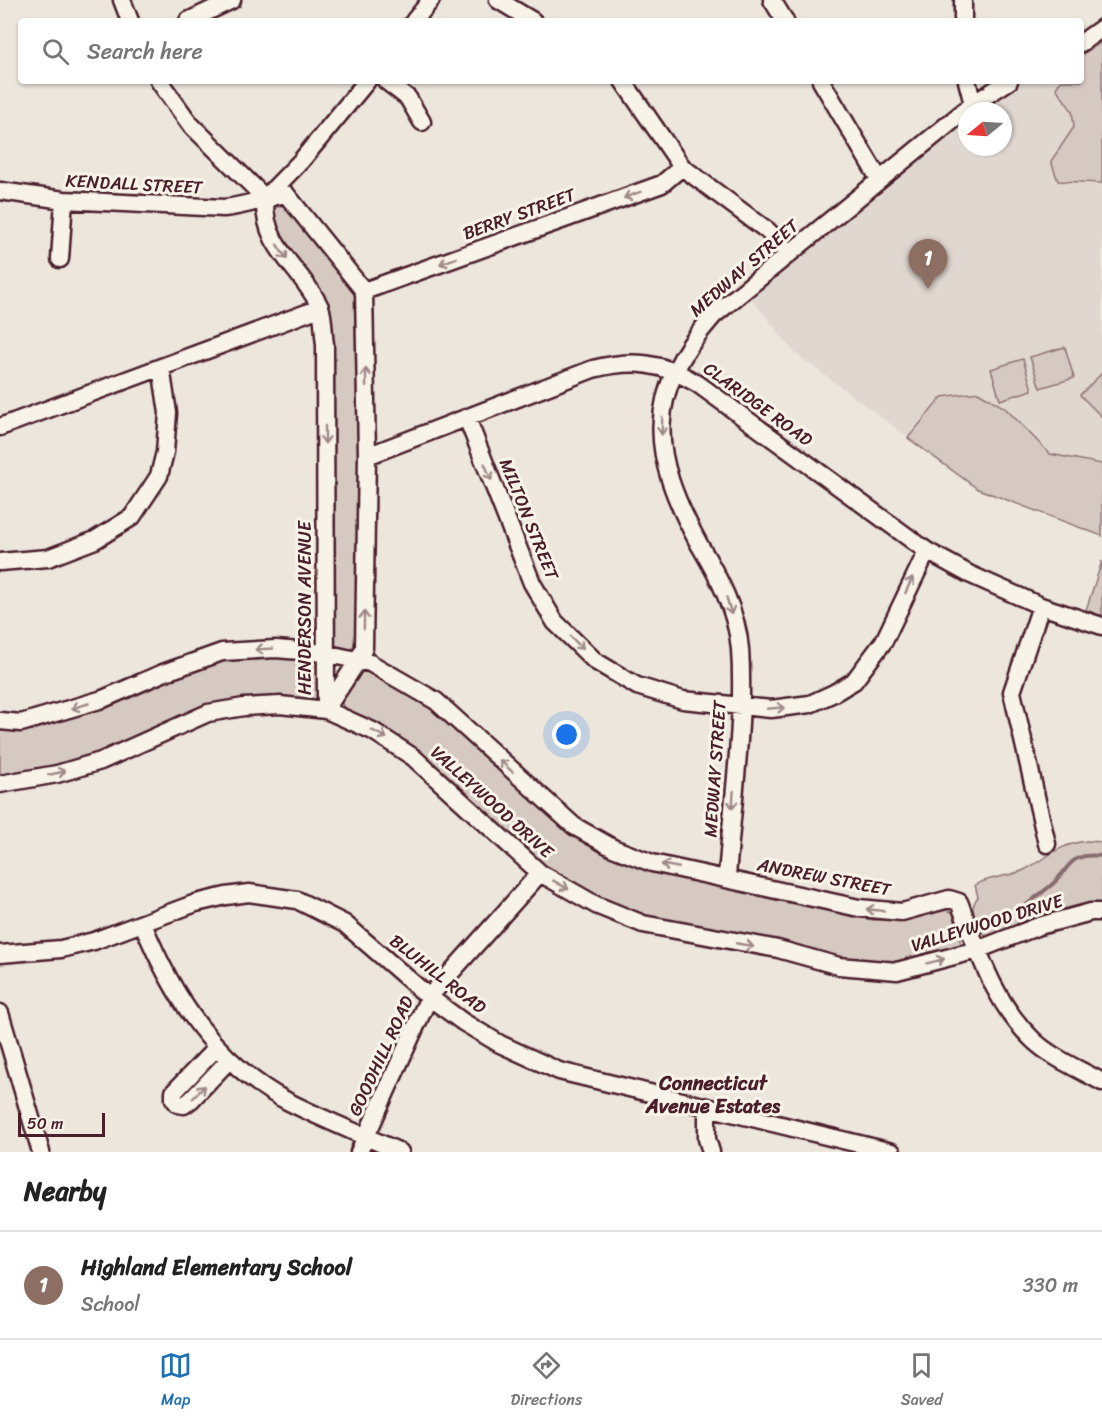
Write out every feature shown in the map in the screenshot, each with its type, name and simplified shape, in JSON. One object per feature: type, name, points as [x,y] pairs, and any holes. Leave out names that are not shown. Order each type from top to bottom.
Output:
[{"type":"street","points":[[122,0],[129,18]]},
{"type":"street","points":[[194,18],[232,0]]},
{"type":"street","points":[[416,18],[431,0]]},
{"type":"street","points":[[498,0],[527,18]]},
{"type":"street","points":[[772,0],[783,18]]},
{"type":"street","points":[[963,0],[963,18]]},
{"type":"street","points":[[1084,41],[1102,28]]},
{"type":"street","points":[[161,84],[190,124],[265,198]]},
{"type":"street","points":[[265,198],[301,161],[365,84]]},
{"type":"street","points":[[390,84],[408,98],[422,122]]},
{"type":"street","points":[[625,84],[682,167],[768,231],[789,254]]},
{"type":"street","points":[[823,84],[879,179]]},
{"type":"street","points":[[968,84],[972,102]]},
{"type":"street","name":"MEDWAY STREET","points":[[976,102],[1004,84]]},
{"type":"street","name":"MEDWAY STREET","points":[[727,877],[740,707],[740,648],[723,585],[681,512],[667,475],[661,442],[662,416],[674,369],[693,339],[714,315],[958,116]]},
{"type":"street","name":"BERRY STREET","points":[[364,291],[662,184],[682,167]]},
{"type":"street","name":"KENDALL STREET","points":[[0,191],[64,200],[224,208],[245,206],[265,198]]},
{"type":"street","points":[[265,198],[286,194],[364,291]]},
{"type":"street","name":"HENDERSON AVENUE","points":[[265,198],[264,216],[277,245],[320,308],[325,344],[324,653],[327,674],[326,710]]},
{"type":"street","points":[[60,259],[64,200]]},
{"type":"street","name":"HENDERSON AVENUE","points":[[326,710],[344,678],[359,660],[363,648],[367,456],[364,291]]},
{"type":"street","points":[[0,427],[320,308]]},
{"type":"street","name":"CLARIDGE ROAD","points":[[367,456],[612,364],[645,363],[674,369],[698,384],[927,551],[969,574],[1041,606],[1102,626]]},
{"type":"street","points":[[0,562],[48,558],[95,540],[132,517],[159,476],[165,452],[168,413],[162,367]]},
{"type":"street","name":"MILTON STREET","points":[[467,418],[532,583],[555,622],[595,661],[637,686],[683,700],[771,709],[810,704],[854,681],[884,641],[927,551]]},
{"type":"street","points":[[1041,606],[1012,692],[1047,844]]},
{"type":"street","name":"VALLEYWOOD DRIVE","points":[[0,721],[21,723],[103,699],[163,673],[222,652],[276,649],[324,653],[359,660],[370,663],[435,701],[574,826],[613,848],[652,862],[727,877]]},
{"type":"street","name":"VALLEYWOOD DRIVE","points":[[0,784],[57,774],[101,761],[208,714],[244,707],[280,705],[326,710],[373,731],[413,757],[540,873],[596,904],[643,924],[778,950],[839,966],[897,971],[974,942],[1091,912],[1102,912]]},
{"type":"street","name":"GOODHILL ROAD","points":[[362,1144],[429,997],[540,873]]},
{"type":"street","name":"ANDREW STREET","points":[[727,877],[859,908],[902,912],[949,899],[959,902],[974,942],[1004,1007],[1033,1040],[1102,1082]]},
{"type":"street","name":"BLUHILL ROAD","points":[[0,954],[61,950],[143,924],[196,903],[226,896],[249,893],[297,900],[320,909],[345,924],[429,997],[500,1044],[559,1071],[892,1152]]},
{"type":"street","points":[[143,924],[157,958],[186,1011],[216,1048],[229,1060],[246,1075],[286,1101],[362,1144],[400,1152]]},
{"type":"street","points":[[0,1013],[41,1152]]},
{"type":"street","points":[[216,1048],[174,1092],[174,1099],[178,1104],[184,1105],[191,1100],[229,1060]]},
{"type":"street","points":[[707,1108],[707,1139],[711,1152]]},
{"type":"shaded area","points":[[1102,31],[1102,536],[978,489],[795,353],[750,297],[757,280],[958,120],[958,156],[1012,156],[1012,102],[984,102],[1010,84],[1084,84],[1084,41]]},
{"type":"shaded area","points":[[1102,42],[1102,183],[1058,181],[1051,161],[1074,127],[1072,111],[1056,88],[1059,84],[1084,84],[1084,53]]},
{"type":"shaded area","points":[[286,205],[357,288],[362,309],[357,636],[353,647],[347,652],[335,650],[330,637],[330,308],[278,230],[273,218],[274,208]]},
{"type":"shaded area","points":[[1065,347],[1074,378],[1040,388],[1030,357]]},
{"type":"shaded area","points":[[1023,359],[1032,390],[1000,400],[991,369]]},
{"type":"shaded area","points":[[1102,373],[1102,417],[1080,395]]},
{"type":"shaded area","points":[[978,392],[1005,408],[1050,454],[1102,464],[1102,536],[978,489],[908,438],[942,397]]},
{"type":"shaded area","points":[[1102,561],[1102,616],[1086,610]]},
{"type":"shaded area","points":[[252,656],[318,661],[318,696],[315,701],[248,700],[61,768],[16,777],[0,775],[0,731],[45,726],[212,660]]},
{"type":"shaded area","points":[[357,672],[372,674],[427,705],[589,843],[614,857],[661,873],[873,920],[912,919],[947,910],[953,913],[962,948],[892,965],[854,960],[644,915],[605,900],[580,888],[544,865],[400,738],[348,710],[341,701],[342,697]]},
{"type":"shaded area","points":[[1087,841],[1102,842],[1102,905],[987,936],[983,933],[976,923],[973,912],[978,897],[975,885],[1024,870],[1068,845]]},
{"type":"waterway","points":[[1020,911],[1056,881],[1075,860],[1090,855],[1102,856]]},
{"type":"place","name":"Highland Elementary School","points":[[928,289]]},
{"type":"district","name":"Connecticut Avenue Estates","points":[[713,1094]]}]
